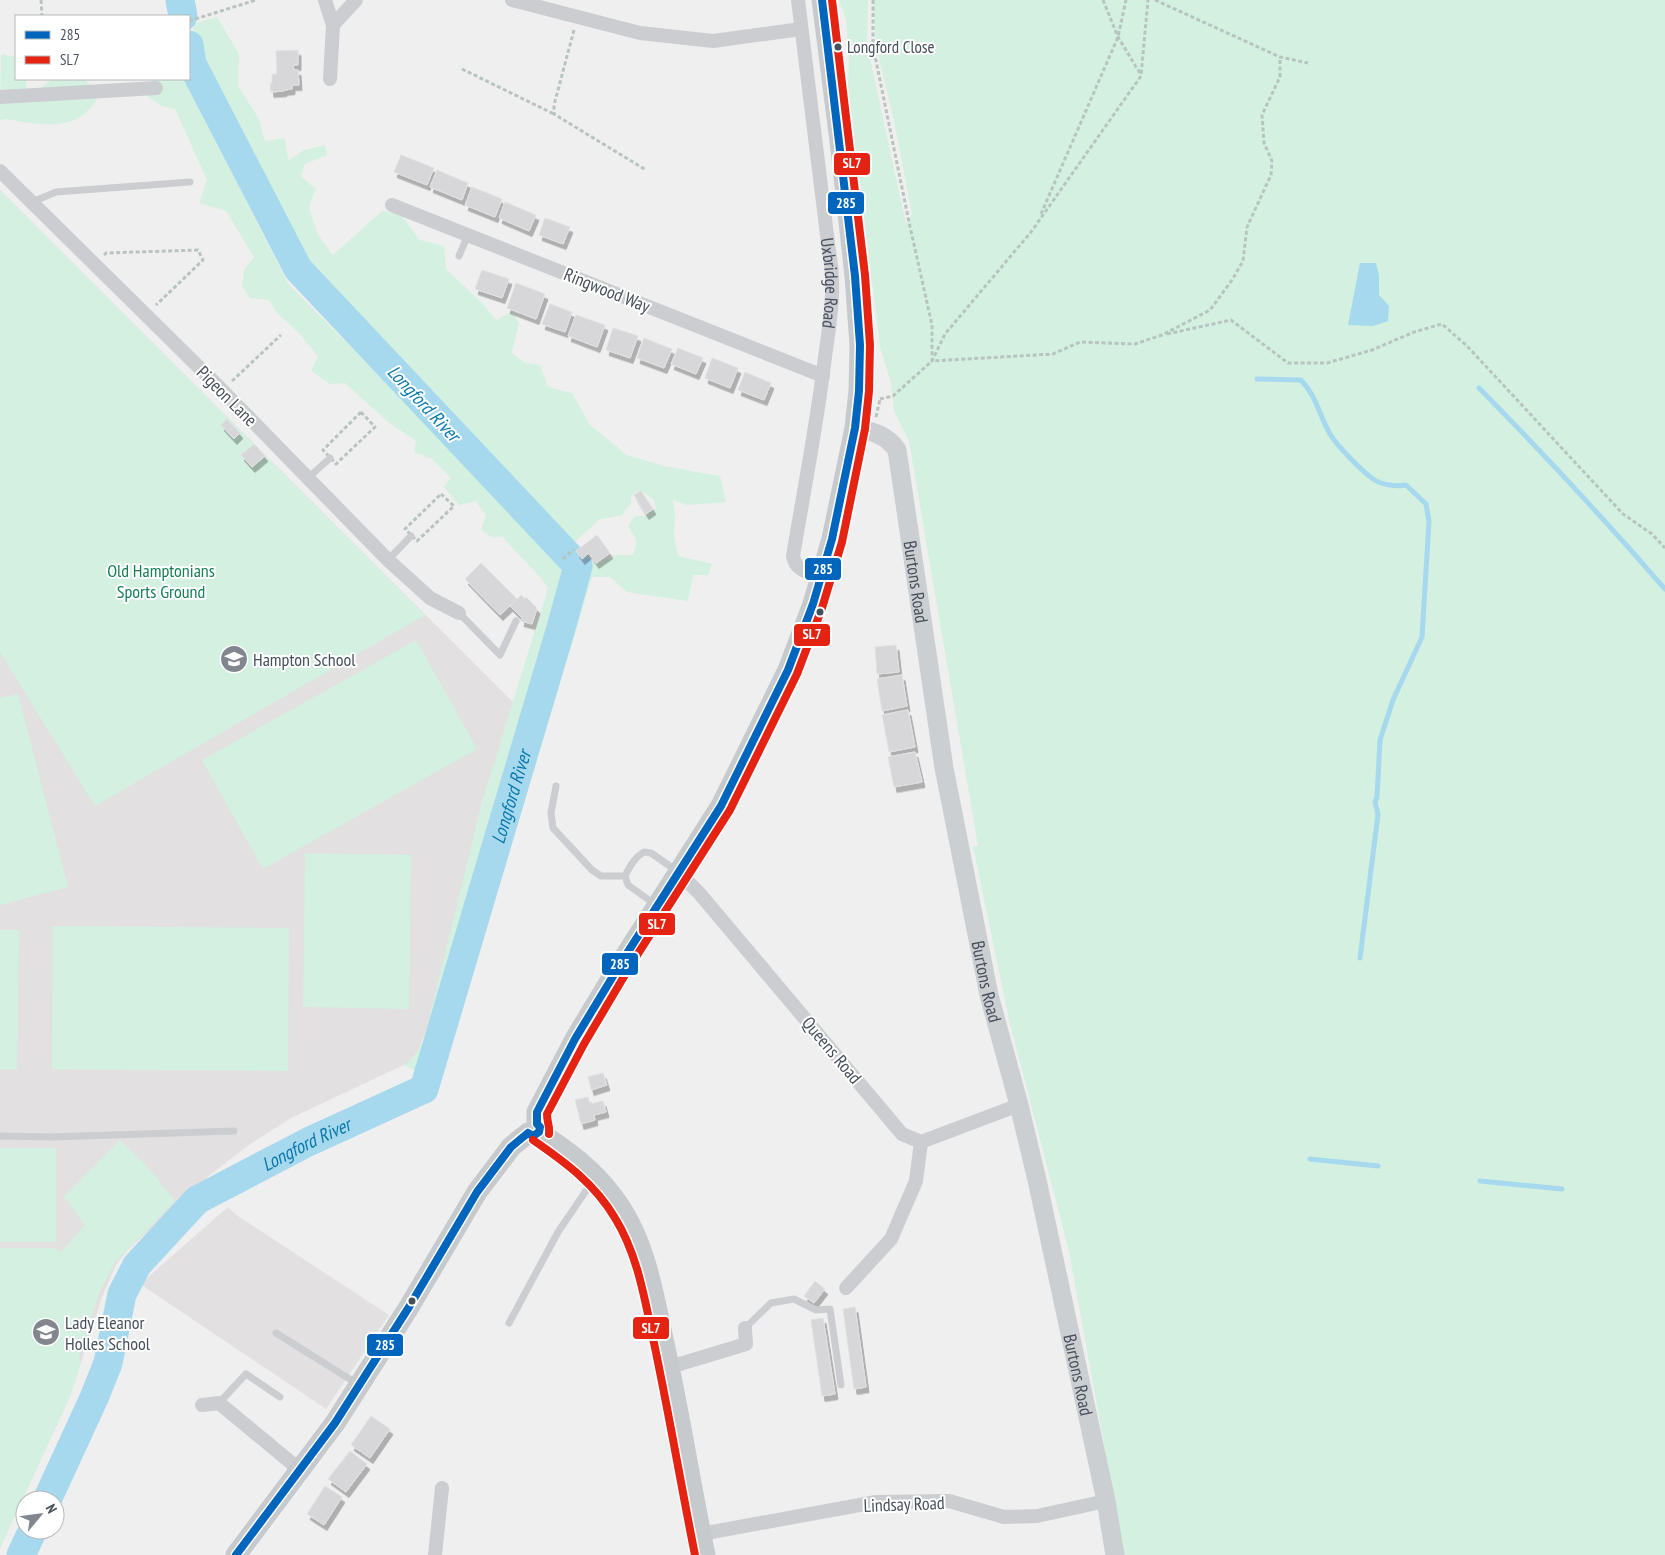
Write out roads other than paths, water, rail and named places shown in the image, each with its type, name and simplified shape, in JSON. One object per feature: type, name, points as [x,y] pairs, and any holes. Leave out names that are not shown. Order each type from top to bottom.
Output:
[{"type":"main road","name":"Uxbridge Road","points":[[535,1130],[537,1112],[575,1039],[721,806],[788,670],[821,578],[843,488],[865,427],[859,391],[860,345],[855,276],[822,0]]},
{"type":"main road","points":[[236,1555],[335,1423],[409,1307],[477,1192],[511,1147],[535,1130],[587,1166],[614,1197],[634,1231],[653,1290],[670,1367],[705,1555]]},
{"type":"street","points":[[325,0],[333,25],[330,79]]},
{"type":"street","points":[[333,25],[356,0]]},
{"type":"street","points":[[512,0],[640,33],[712,41],[801,29]]},
{"type":"street","name":"Uxbridge Road","points":[[798,0],[833,280],[833,294],[823,376],[792,556],[794,564],[799,568],[821,578]]},
{"type":"street","points":[[0,97],[156,88]]},
{"type":"street","name":"Pigeon Lane","points":[[0,171],[222,390],[388,560],[430,598],[460,613]]},
{"type":"street","name":"Ringwood Way","points":[[392,205],[823,376]]},
{"type":"street","name":"Burtons Road","points":[[865,427],[892,442],[897,450],[944,768],[989,995],[1037,1180],[1106,1502],[1115,1555]]},
{"type":"street","name":"Queens Road","points":[[679,873],[700,894],[902,1134],[921,1142]]},
{"type":"street","points":[[846,1288],[891,1238],[916,1181],[921,1142],[1019,1106]]},
{"type":"street","points":[[670,1367],[746,1344],[745,1328]]},
{"type":"street","points":[[202,1404],[219,1403],[300,1470]]},
{"type":"street","points":[[435,1555],[442,1488]]},
{"type":"street","name":"Lindsay Road","points":[[701,1534],[876,1502],[948,1501],[1004,1517],[1037,1516],[1106,1502]]},
{"type":"lane","points":[[32,202],[56,192],[190,182]]},
{"type":"lane","points":[[460,256],[468,235]]},
{"type":"lane","points":[[308,478],[330,458]]},
{"type":"lane","points":[[388,560],[411,536]]},
{"type":"lane","points":[[460,613],[500,655],[516,621]]},
{"type":"lane","points":[[556,786],[551,813],[553,828],[592,870],[601,876],[625,876]]},
{"type":"lane","points":[[657,906],[628,885],[625,876],[630,865],[644,852],[664,862],[679,873]]},
{"type":"lane","points":[[0,1136],[51,1137],[234,1131]]},
{"type":"lane","points":[[509,1323],[558,1232],[596,1176]]},
{"type":"lane","points":[[745,1328],[771,1303],[794,1299],[816,1310],[830,1309],[841,1385]]},
{"type":"lane","points":[[276,1333],[360,1385]]},
{"type":"lane","points":[[219,1403],[246,1374],[280,1397]]},
{"type":"water","points":[[1360,263],[1376,263],[1379,275],[1379,295],[1389,306],[1388,321],[1373,326],[1348,325]]},
{"type":"waterway","name":"Longford River","points":[[180,0],[183,15]]},
{"type":"waterway","name":"Longford River","points":[[52,1490],[108,1363],[122,1294],[137,1265],[197,1200],[308,1142],[424,1089],[578,566],[298,269],[192,64],[190,51]]},
{"type":"waterway","points":[[1257,379],[1301,380],[1314,400],[1330,434],[1356,464],[1373,479],[1381,483],[1394,486],[1406,485],[1426,504],[1429,521],[1422,637],[1393,700],[1380,740],[1377,797],[1375,802],[1378,814],[1360,958]]},
{"type":"waterway","points":[[1479,388],[1574,487],[1665,589]]},
{"type":"waterway","points":[[1310,1159],[1378,1166]]},
{"type":"waterway","points":[[1480,1181],[1562,1189]]},
{"type":"waterway","name":"Longford River","points":[[21,1555],[28,1540]]},
{"type":"place","name":"Longford Close","points":[[838,47]]},
{"type":"place","name":"Hampton School","points":[[234,659]]},
{"type":"place","name":"Lady Eleanor Holles School","points":[[46,1332]]},
{"type":"park label","name":"Old Hamptonians Sports Ground","points":[[161,580]]}]
